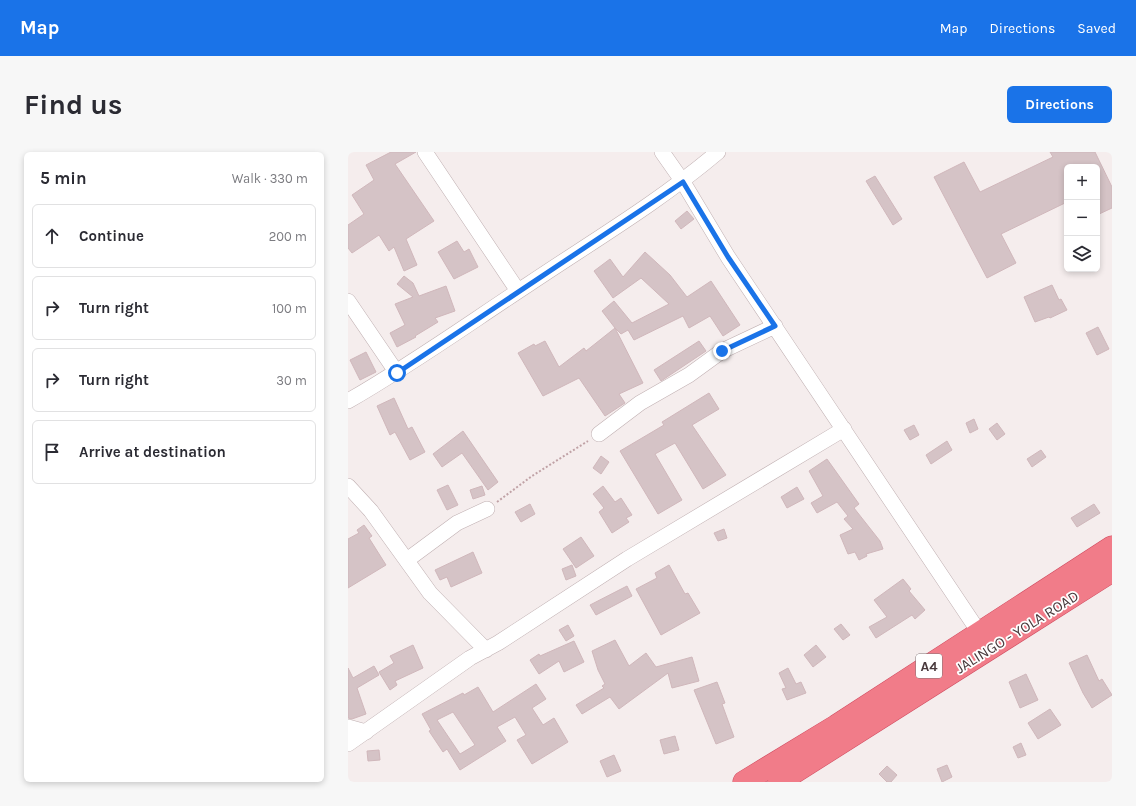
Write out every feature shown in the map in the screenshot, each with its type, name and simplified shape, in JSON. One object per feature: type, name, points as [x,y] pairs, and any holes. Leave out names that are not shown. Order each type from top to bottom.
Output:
[{"type":"highway","name":"A4","points":[[744,782],[836,726],[984,641],[1112,547]]},
{"type":"highway","name":"JALINGO - YOLA ROAD","points":[[779,782],[984,641],[1112,572]]},
{"type":"street","points":[[425,152],[518,291]]},
{"type":"street","points":[[662,152],[683,182],[728,257],[984,641]]},
{"type":"street","points":[[348,401],[397,373],[683,182],[718,152]]},
{"type":"street","points":[[348,301],[397,373]]},
{"type":"street","points":[[599,434],[640,403],[689,375],[722,351],[775,326]]},
{"type":"street","points":[[348,744],[470,658],[498,644],[627,559],[844,429]]},
{"type":"street","points":[[348,486],[371,510],[430,593],[486,650]]},
{"type":"street","points":[[407,560],[457,524],[486,509]]},
{"type":"street","points":[[348,727],[366,732]]},
{"type":"path","points":[[486,509],[532,476],[599,434]]},
{"type":"building","points":[[391,152],[416,152],[395,164],[434,221],[406,239],[417,265],[404,271],[394,247],[389,251],[379,235],[352,253],[348,248],[348,225],[364,214],[352,195],[374,180],[366,165]]},
{"type":"building","points":[[1050,152],[1095,152],[1112,187],[1112,208],[1100,214],[1100,164],[1064,164],[1064,203],[1001,234],[1016,263],[987,278],[934,177],[964,162],[980,192],[1053,157]]},
{"type":"building","points":[[875,176],[902,219],[893,225],[866,181]]},
{"type":"building","points":[[687,211],[694,219],[681,229],[675,221]]},
{"type":"building","points":[[457,241],[464,252],[469,249],[478,267],[454,279],[438,252]]},
{"type":"building","points":[[645,252],[670,275],[687,297],[711,281],[740,325],[723,336],[710,316],[689,328],[683,316],[634,340],[628,330],[621,334],[602,311],[614,301],[632,323],[669,304],[641,278],[613,298],[594,271],[610,259],[623,277]]},
{"type":"building","points":[[404,276],[413,283],[419,296],[446,286],[455,311],[435,318],[438,322],[415,336],[416,337],[397,347],[390,333],[405,325],[395,304],[413,297],[397,284]]},
{"type":"building","points":[[1052,285],[1059,300],[1061,299],[1067,310],[1050,318],[1049,317],[1035,322],[1024,297]]},
{"type":"building","points":[[1098,327],[1109,349],[1097,355],[1086,333]]},
{"type":"building","points":[[615,328],[643,383],[619,394],[625,403],[605,416],[579,378],[543,396],[518,353],[534,344],[535,346],[545,341],[559,367],[584,348],[586,351]]},
{"type":"building","points":[[699,341],[706,351],[661,381],[654,370]]},
{"type":"building","points":[[366,352],[376,372],[360,380],[350,360]]},
{"type":"building","points":[[709,393],[719,409],[692,425],[726,475],[703,489],[675,443],[655,454],[682,500],[658,514],[620,451],[664,425],[662,422]]},
{"type":"building","points":[[394,398],[408,429],[412,427],[425,452],[410,460],[395,432],[390,435],[377,406]]},
{"type":"building","points":[[974,419],[978,429],[970,433],[966,423]]},
{"type":"building","points":[[997,423],[1005,434],[997,440],[989,429]]},
{"type":"building","points":[[914,425],[919,435],[910,440],[904,430]]},
{"type":"building","points":[[463,431],[498,482],[488,490],[462,453],[442,467],[433,454]]},
{"type":"building","points":[[947,441],[952,450],[931,464],[926,455]]},
{"type":"building","points":[[1041,450],[1046,457],[1032,467],[1027,459]]},
{"type":"building","points":[[601,456],[609,462],[601,474],[593,468]]},
{"type":"building","points":[[827,459],[859,504],[854,508],[880,541],[883,549],[866,554],[867,556],[859,560],[855,552],[848,554],[840,535],[853,529],[844,519],[848,516],[837,502],[817,513],[811,503],[823,496],[809,471]]},
{"type":"building","points":[[448,485],[458,505],[447,510],[437,490]]},
{"type":"building","points":[[482,486],[485,495],[473,499],[470,490]]},
{"type":"building","points":[[603,486],[615,502],[621,498],[632,515],[626,518],[629,522],[612,533],[599,512],[604,508],[593,494]]},
{"type":"building","points":[[797,487],[804,499],[787,508],[781,497]]},
{"type":"building","points":[[530,504],[535,514],[521,522],[515,512]]},
{"type":"building","points":[[1094,504],[1100,513],[1077,527],[1071,518]]},
{"type":"building","points":[[364,525],[372,536],[369,538],[386,565],[348,588],[348,539],[359,533],[357,530]]},
{"type":"building","points":[[724,529],[727,538],[718,541],[714,533]]},
{"type":"building","points":[[581,537],[594,556],[576,568],[563,549]]},
{"type":"building","points":[[473,552],[482,573],[451,587],[447,577],[440,580],[435,570]]},
{"type":"building","points":[[572,565],[576,576],[566,580],[562,569]]},
{"type":"building","points":[[669,565],[685,594],[688,593],[700,613],[661,635],[636,589],[657,578],[655,573]]},
{"type":"building","points":[[903,579],[911,589],[909,591],[925,610],[915,619],[912,615],[876,638],[869,627],[887,617],[874,600]]},
{"type":"building","points":[[627,586],[632,596],[596,615],[590,605]]},
{"type":"building","points":[[841,624],[850,635],[843,640],[834,629]]},
{"type":"building","points":[[568,625],[574,636],[566,641],[559,630]]},
{"type":"building","points":[[615,640],[629,666],[646,653],[656,667],[692,657],[699,681],[672,688],[668,673],[619,709],[610,697],[582,714],[576,705],[604,688],[602,686],[605,684],[598,670],[592,651]]},
{"type":"building","points":[[574,641],[584,662],[564,672],[559,661],[539,674],[530,660],[539,654],[540,656]]},
{"type":"building","points":[[413,645],[423,668],[395,681],[397,685],[390,690],[379,672],[394,663],[390,656]]},
{"type":"building","points":[[816,645],[826,657],[813,667],[804,655]]},
{"type":"building","points":[[1087,655],[1099,681],[1102,679],[1112,695],[1092,708],[1069,663]]},
{"type":"building","points":[[374,666],[379,675],[357,688],[366,714],[352,719],[348,718],[348,668],[353,678]]},
{"type":"building","points":[[788,668],[796,684],[801,682],[806,693],[787,700],[782,689],[786,688],[779,673]]},
{"type":"building","points":[[1026,674],[1038,700],[1020,708],[1009,682]]},
{"type":"building","points":[[717,682],[725,703],[722,704],[734,737],[716,744],[694,690]]},
{"type":"building","points":[[536,684],[546,699],[532,708],[543,725],[554,718],[568,742],[532,764],[517,740],[526,735],[515,717],[497,727],[506,741],[460,770],[447,749],[443,752],[429,731],[431,730],[422,714],[478,687],[493,712]],"holes":[[[453,712],[475,745],[460,754],[437,720]]]},
{"type":"building","points":[[1050,709],[1061,725],[1038,739],[1028,723]]},
{"type":"building","points":[[675,736],[679,750],[664,754],[660,740]]},
{"type":"building","points":[[1021,743],[1026,755],[1018,758],[1013,747]]},
{"type":"building","points":[[379,750],[380,760],[368,761],[367,751]]},
{"type":"building","points":[[614,755],[621,771],[607,777],[600,761]]},
{"type":"building","points":[[947,765],[952,777],[942,782],[937,769]]},
{"type":"building","points":[[887,766],[897,775],[891,782],[887,782],[879,774]]},
{"type":"route","points":[[397,373],[683,182],[728,257],[775,326],[722,351]]}]
